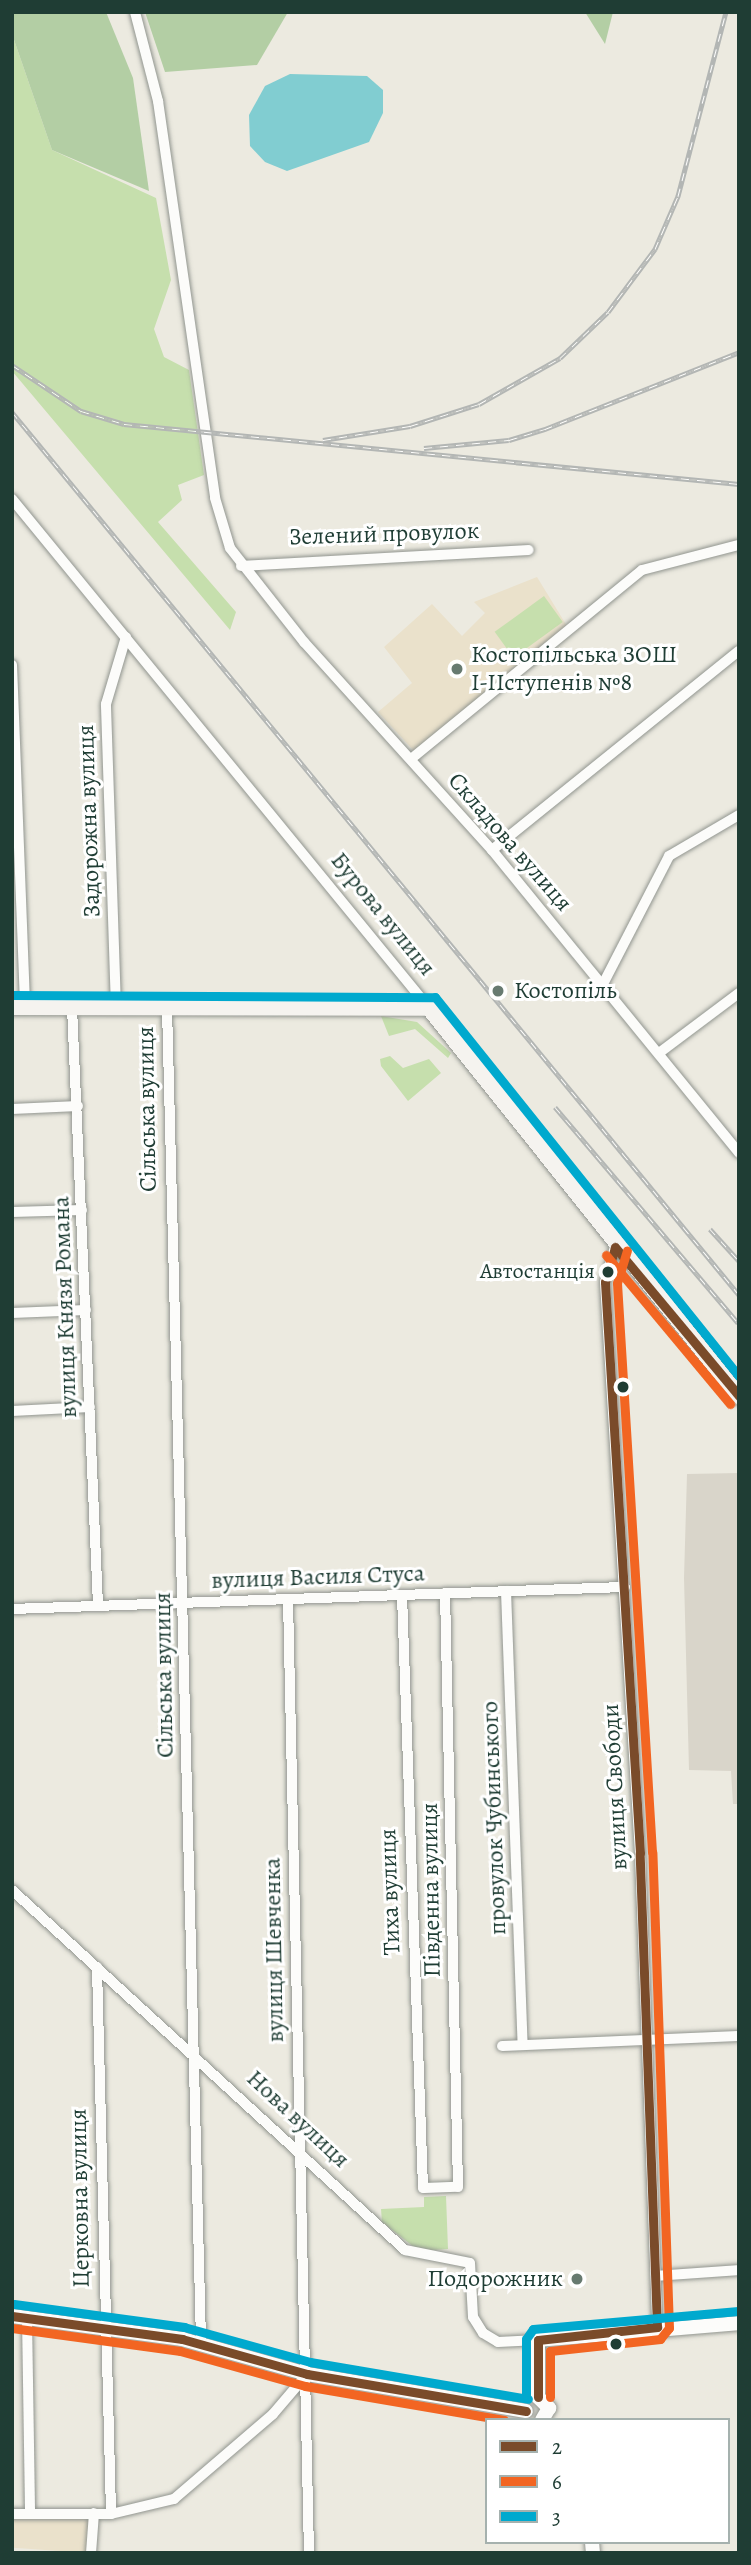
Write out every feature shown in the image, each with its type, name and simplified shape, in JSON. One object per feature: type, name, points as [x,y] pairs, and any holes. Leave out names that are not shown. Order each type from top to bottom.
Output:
[{"type":"main road","points":[[19,1007],[429,1008]]},
{"type":"main road","name":"Бурова вулиця","points":[[429,1008],[615,1247],[739,1396]]},
{"type":"street","name":"Складова вулиця","points":[[135,12],[158,101],[222,532],[241,566],[492,850],[736,1145]]},
{"type":"street","name":"Бурова вулиця","points":[[12,499],[429,1008]]},
{"type":"street","points":[[411,759],[642,570],[739,545]]},
{"type":"street","name":"Зелений провулок","points":[[241,566],[262,560],[529,550]]},
{"type":"street","name":"Задорожна вулиця","points":[[116,1008],[106,704],[126,637]]},
{"type":"street","points":[[492,850],[739,651]]},
{"type":"street","points":[[12,665],[19,1007]]},
{"type":"street","points":[[603,984],[669,856],[739,815]]},
{"type":"street","points":[[659,1054],[739,993]]},
{"type":"street","name":"вулиця Князя Романа","points":[[72,1007],[98,1605]]},
{"type":"street","name":"Сільська вулиця","points":[[167,1007],[201,2343]]},
{"type":"street","points":[[12,1109],[78,1106]]},
{"type":"street","points":[[12,1212],[82,1210]]},
{"type":"street","name":"вулиця Свободи","points":[[615,1247],[605,1282],[625,1587],[647,2038],[657,2327]]},
{"type":"street","points":[[12,1313],[86,1310]]},
{"type":"street","points":[[12,1411],[90,1408]]},
{"type":"street","name":"вулиця Василя Стуса","points":[[12,1609],[625,1587]]},
{"type":"street","name":"провулок Чубинського","points":[[506,1591],[523,2044]]},
{"type":"street","name":"Південна вулиця","points":[[423,2188],[458,2187],[446,1593]]},
{"type":"street","name":"Тиха вулиця","points":[[402,1595],[423,2188]]},
{"type":"street","name":"вулиця Шевченка","points":[[288,1599],[309,2553]]},
{"type":"street","name":"Нова вулиця","points":[[12,1890],[300,2150],[405,2250],[470,2263],[473,2317],[483,2333],[498,2342],[657,2327],[739,2323]]},
{"type":"street","name":"Церковна вулиця","points":[[97,1966],[103,2328],[111,2514]]},
{"type":"street","points":[[502,2046],[739,2036]]},
{"type":"street","points":[[656,2276],[739,2270]]},
{"type":"street","points":[[30,2513],[19,2317],[201,2343],[307,2374],[538,2418],[548,2404],[538,2397],[538,2340]]},
{"type":"street","points":[[12,2514],[111,2514],[174,2499],[201,2481],[307,2374]]},
{"type":"street","points":[[90,2553],[94,2513]]},
{"type":"shaded area","name":"Костопільська ЗОШ І-ІІступенів №8","points":[[537,577],[567,626],[415,752],[378,712],[412,683],[384,647],[432,604],[462,636],[485,613],[474,602]]},
{"type":"shaded area","points":[[739,1473],[739,1804],[733,1804],[731,1771],[689,1770],[684,1578],[687,1474]]},
{"type":"shaded area","points":[[12,2508],[91,2514],[88,2553],[12,2548]]},
{"type":"green space","points":[[12,12],[106,12],[133,78],[149,191],[52,150],[12,34]]},
{"type":"green space","points":[[145,12],[288,12],[257,65],[165,72]]},
{"type":"green space","points":[[585,12],[613,12],[605,44]]},
{"type":"green space","points":[[12,34],[52,150],[156,198],[171,280],[154,329],[164,357],[189,370],[204,475],[178,485],[182,500],[158,522],[236,612],[230,630],[12,371]]},
{"type":"green space","points":[[544,596],[563,622],[513,658],[495,632]]},
{"type":"green space","points":[[381,1016],[417,1022],[451,1053],[448,1058],[415,1029],[389,1036]]},
{"type":"green space","points":[[390,1056],[403,1068],[429,1059],[441,1073],[408,1101],[381,1066],[380,1059]]},
{"type":"green space","points":[[446,2196],[448,2249],[419,2251],[382,2222],[381,2209],[424,2207],[424,2197]]},
{"type":"water","points":[[290,74],[367,76],[383,90],[383,113],[369,142],[287,171],[265,162],[250,146],[249,115],[265,86]]},
{"type":"railway","points":[[323,440],[410,426],[479,404],[560,358],[608,312],[655,249],[678,196],[726,12]]},
{"type":"railway","points":[[424,448],[509,440],[545,429],[739,352]]},
{"type":"railway","points":[[12,365],[81,411],[124,424],[739,484]]},
{"type":"railway","points":[[12,412],[739,1295]]},
{"type":"railway","points":[[555,1107],[738,1323]]},
{"type":"railway","points":[[710,1229],[739,1261]]},
{"type":"transit line","name":"3","points":[[12,995],[435,997],[739,1376]]},
{"type":"transit line","name":"2","points":[[615,1247],[739,1396]]},
{"type":"transit line","name":"2","points":[[538,2397],[538,2340],[657,2327],[640,1853],[605,1282],[615,1247]]},
{"type":"transit line","name":"6","points":[[550,2397],[550,2351],[660,2339],[669,2328],[652,1852],[617,1283],[627,1250]]},
{"type":"transit line","name":"6","points":[[606,1255],[730,1404]]},
{"type":"transit line","name":"3","points":[[14,2304],[184,2327],[310,2362],[528,2399]]},
{"type":"transit line","name":"3","points":[[526,2397],[526,2339],[533,2329],[738,2311]]},
{"type":"transit line","name":"2","points":[[12,2316],[182,2339],[307,2374],[526,2411]]},
{"type":"transit line","name":"6","points":[[12,2328],[180,2351],[305,2386],[492,2418]]},
{"type":"place","name":"Костопільська ЗОШ І-ІІступенів №8","points":[[457,669]]},
{"type":"place","name":"Костопіль","points":[[498,991]]},
{"type":"place","name":"Автостанція","points":[[608,1272]]},
{"type":"place","name":"Подорожник","points":[[577,2279]]}]
